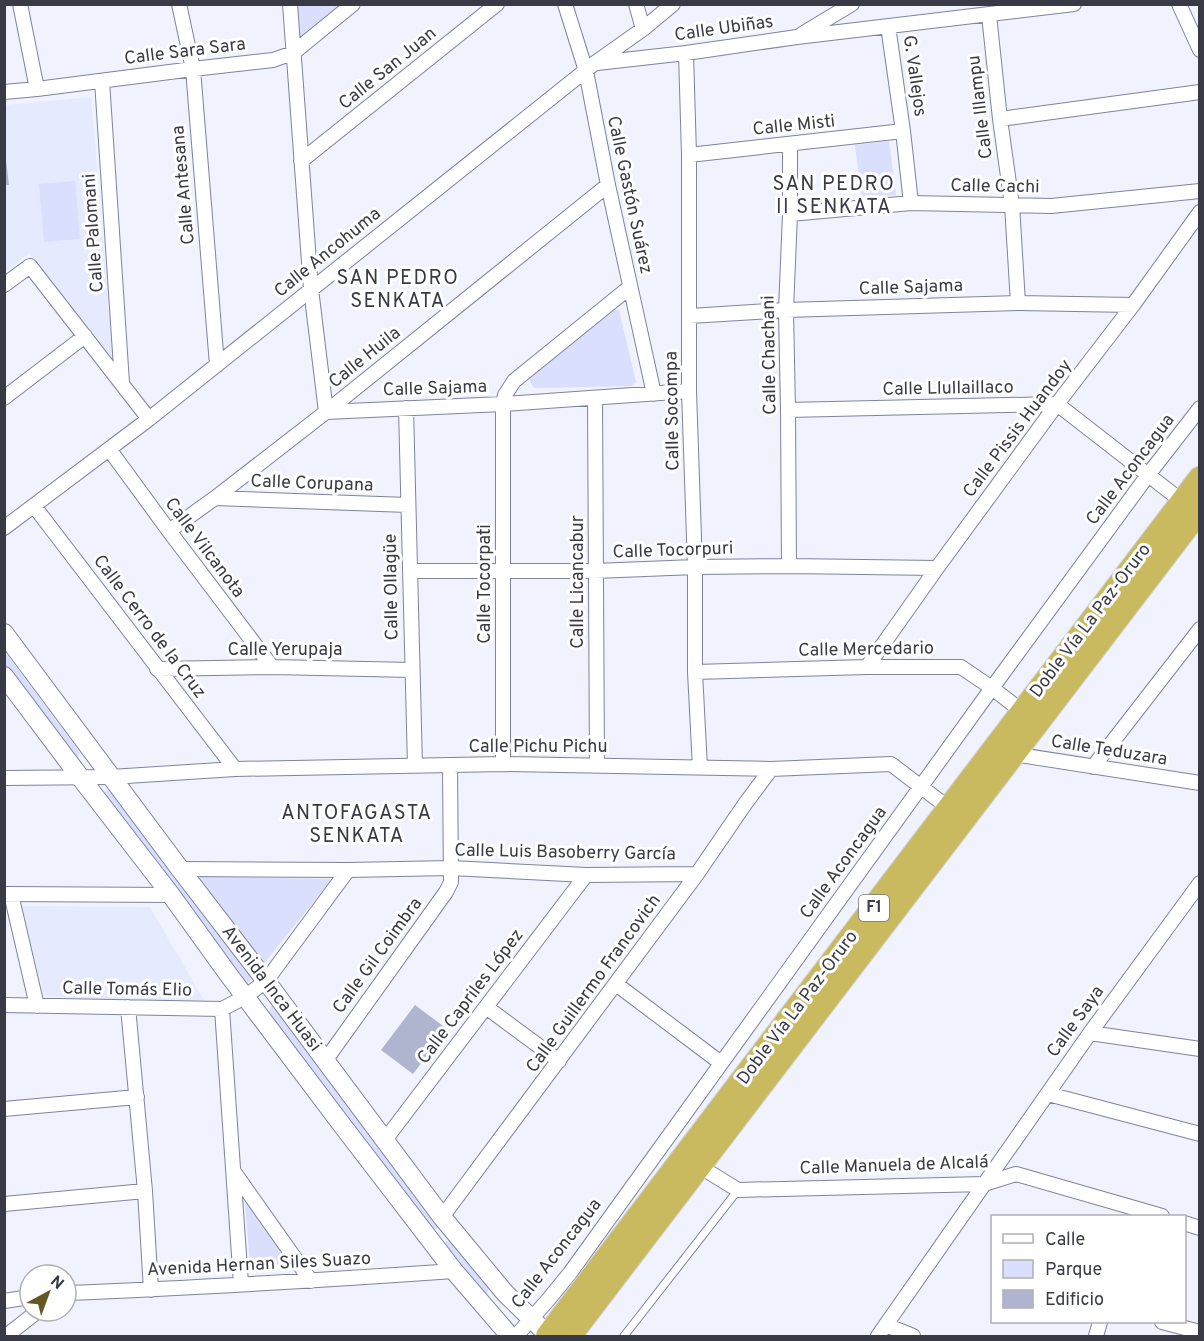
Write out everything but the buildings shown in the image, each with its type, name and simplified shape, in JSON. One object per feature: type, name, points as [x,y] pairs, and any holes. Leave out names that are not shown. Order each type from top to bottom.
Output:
[{"type":"highway","name":"Doble Vía La Paz-Oruro","points":[[569,1336],[1013,754],[1191,505],[1200,479]]},
{"type":"highway","name":"Doble Vía La Paz-Oruro","points":[[548,1336],[1023,712],[1191,505]]},
{"type":"street","points":[[20,4],[37,89]]},
{"type":"street","name":"Calle Antesana","points":[[179,4],[193,69],[217,364]]},
{"type":"street","points":[[290,4],[311,289],[326,412]]},
{"type":"street","name":"Calle Sara Sara","points":[[4,92],[273,60],[293,53],[353,4]]},
{"type":"street","name":"Calle San Juan","points":[[302,161],[497,4]]},
{"type":"street","name":"Calle Gastón Suárez","points":[[565,4],[590,67],[608,185],[654,394]]},
{"type":"street","points":[[636,4],[643,29]]},
{"type":"street","name":"Calle Ancohuma","points":[[4,528],[148,419],[590,67],[673,4]]},
{"type":"street","points":[[797,37],[852,4]]},
{"type":"street","name":"Calle Ubiñas","points":[[590,67],[797,37],[1074,4]]},
{"type":"street","points":[[1179,4],[1200,50]]},
{"type":"street","name":"Calle Illampu","points":[[989,15],[1012,206],[1018,303]]},
{"type":"street","name":"G. Vallejos","points":[[888,26],[911,203]]},
{"type":"street","name":"Calle Socompa","points":[[686,53],[689,155],[689,391],[695,567],[695,672],[700,768]]},
{"type":"street","name":"Calle Palomani","points":[[102,81],[122,383]]},
{"type":"street","points":[[1000,119],[1200,92]]},
{"type":"street","name":"Calle Misti","points":[[689,155],[903,131]]},
{"type":"street","name":"Calle Chachani","points":[[789,566],[786,310],[790,144]]},
{"type":"street","name":"Calle Huila","points":[[169,531],[326,412],[608,185]]},
{"type":"street","name":"Calle Cachi","points":[[790,214],[911,203],[1051,206],[1200,191]]},
{"type":"street","name":"Calle Pissis Huandoy","points":[[867,668],[937,568],[1200,212]]},
{"type":"street","points":[[4,285],[30,266],[148,419]]},
{"type":"street","points":[[502,404],[514,381],[630,287]]},
{"type":"street","name":"Calle Sajama","points":[[690,316],[786,310],[1018,303],[1133,305]]},
{"type":"street","points":[[4,398],[85,336]]},
{"type":"street","name":"Calle Sajama","points":[[326,412],[502,404],[689,391]]},
{"type":"street","name":"Calle Licancabur","points":[[595,398],[597,765]]},
{"type":"street","name":"Calle Tocorpati","points":[[502,404],[503,764]]},
{"type":"street","points":[[1057,404],[1148,475],[1191,505]]},
{"type":"street","name":"Calle Llullaillaco","points":[[788,410],[1057,404]]},
{"type":"street","name":"Calle Ollagüe","points":[[406,408],[415,766]]},
{"type":"street","name":"Calle Aconcagua","points":[[516,1336],[570,1273],[992,688],[1200,408]]},
{"type":"street","name":"Calle Vilcanota","points":[[109,449],[272,667]]},
{"type":"street","name":"Calle Corupana","points":[[215,498],[408,505]]},
{"type":"street","name":"Calle Cerro de la Cruz","points":[[34,506],[235,768]]},
{"type":"street","name":"Calle Tocorpuri","points":[[411,571],[596,571],[789,566],[937,568]]},
{"type":"street","points":[[1093,767],[1200,628]]},
{"type":"street","name":"Avenida Inca Huasi","points":[[4,633],[448,1224],[505,1293],[548,1336]]},
{"type":"street","name":"Calle Yerupaja","points":[[157,669],[272,667],[412,670]]},
{"type":"street","name":"Calle Mercedario","points":[[695,672],[961,667],[1023,712]]},
{"type":"street","name":"Avenida Inca Huasi","points":[[4,676],[171,895],[245,998],[454,1271],[510,1336]]},
{"type":"street","name":"Calle Teduzara","points":[[1013,754],[1200,783]]},
{"type":"street","name":"Calle Pichu Pichu","points":[[4,778],[111,777],[235,768],[503,764],[771,769],[891,764],[950,808]]},
{"type":"street","name":"Calle Gil Coimbra","points":[[325,1060],[451,882],[450,765]]},
{"type":"street","name":"Calle Guillermo Francovich","points":[[448,1224],[559,1061],[697,874],[771,769]]},
{"type":"street","name":"Calle Luis Basoberry García","points":[[180,868],[348,870],[451,868],[586,875],[697,874]]},
{"type":"street","name":"Calle Tomás Elio","points":[[4,1005],[222,1009],[245,998],[266,981],[348,870]]},
{"type":"street","name":"Calle Capriles López","points":[[385,1140],[586,875]]},
{"type":"street","name":"Calle Saya","points":[[882,1331],[1090,1033],[1200,883]]},
{"type":"street","points":[[37,1006],[8,894],[171,895]]},
{"type":"street","points":[[616,984],[721,1063]]},
{"type":"street","points":[[128,1007],[146,1191],[151,1290]]},
{"type":"street","points":[[486,1007],[559,1061]]},
{"type":"street","points":[[222,1009],[241,1284]]},
{"type":"street","points":[[1090,1033],[1200,1049]]},
{"type":"street","points":[[1048,1094],[1200,1134]]},
{"type":"street","points":[[4,1109],[137,1097]]},
{"type":"street","points":[[699,1166],[738,1190]]},
{"type":"street","points":[[233,1170],[311,1281]]},
{"type":"street","name":"Calle Manuela de Alcalá","points":[[738,1190],[984,1184],[1016,1174],[1130,1212],[1154,1215]]},
{"type":"street","points":[[4,1204],[146,1191]]},
{"type":"street","points":[[435,1245],[448,1224]]},
{"type":"street","name":"Avenida Hernan Siles Suazo","points":[[78,1293],[454,1271]]},
{"type":"street","points":[[6,1336],[23,1323]]},
{"type":"street","points":[[1165,1323],[1197,1333]]},
{"type":"street","points":[[882,1331],[913,1336]]},
{"type":"lane","points":[[624,1336],[738,1190]]},
{"type":"shaded area","points":[[91,97],[113,358],[29,253],[5,272],[5,105]]},
{"type":"shaded area","points":[[21,906],[150,907],[206,1004],[44,996]]},
{"type":"green space","points":[[296,4],[340,5],[300,39]]},
{"type":"green space","points":[[889,141],[896,195],[862,198],[855,145]]},
{"type":"green space","points":[[75,181],[80,239],[44,242],[39,184]]},
{"type":"green space","points":[[613,309],[619,310],[636,382],[631,386],[534,388],[530,375]]},
{"type":"green space","points":[[5,652],[80,753],[77,758],[73,758],[5,669]]},
{"type":"green space","points":[[108,790],[112,792],[252,977],[248,983],[244,982],[104,797]]},
{"type":"green space","points":[[197,877],[332,879],[262,966]]},
{"type":"green space","points":[[271,1006],[278,1008],[438,1223],[437,1229],[431,1228],[269,1014]]},
{"type":"green space","points":[[250,1201],[293,1266],[257,1267],[250,1263],[245,1203]]},
{"type":"green space","points":[[446,1241],[453,1242],[489,1288],[487,1294],[481,1293],[445,1248]]},
{"type":"district","name":"SAN PEDRO II SENKATA","points":[[834,196]]},
{"type":"district","name":"SAN PEDRO SENKATA","points":[[398,290]]},
{"type":"district","name":"ANTOFAGASTA SENKATA","points":[[357,826]]}]
